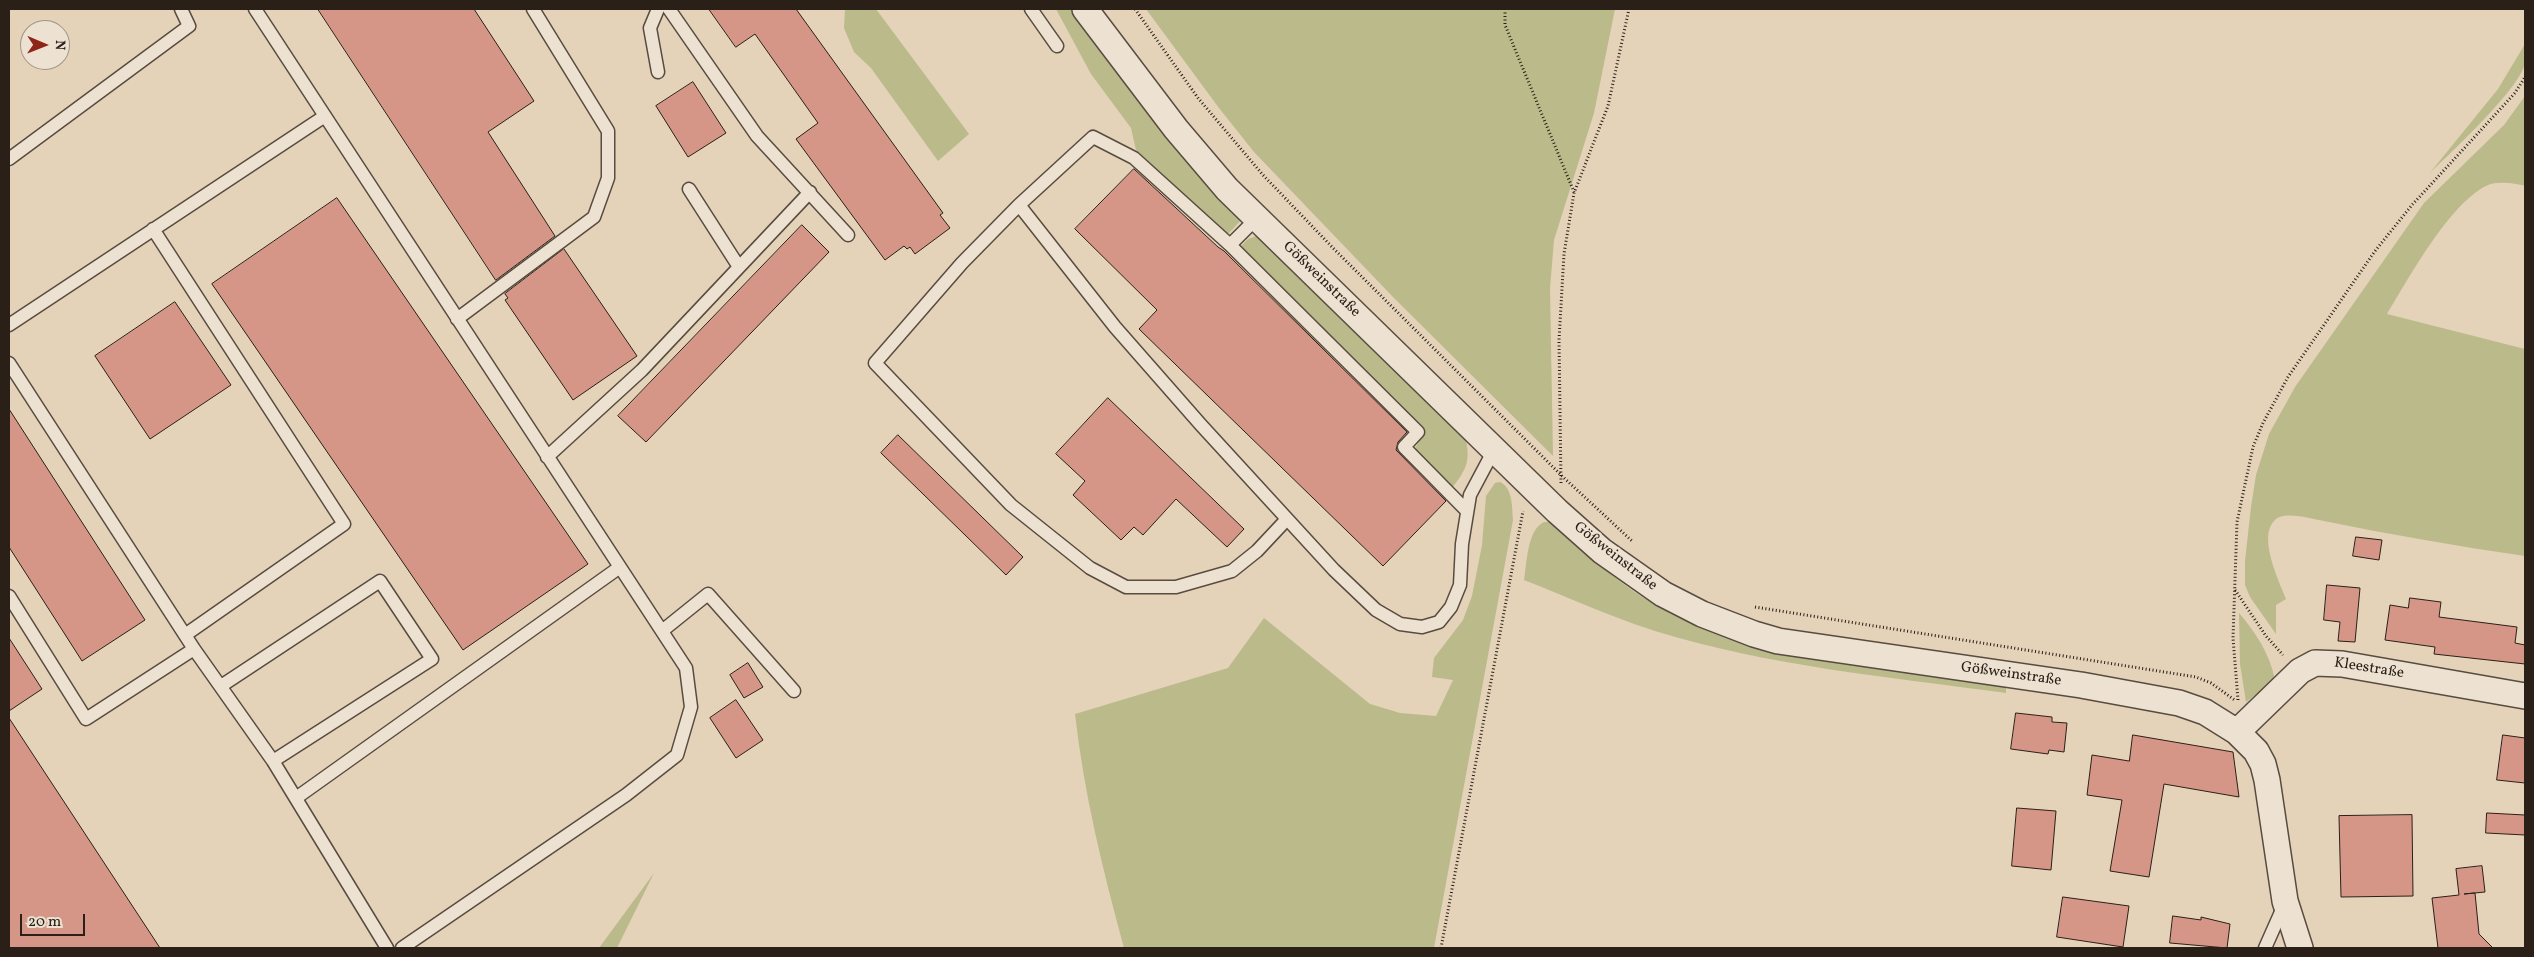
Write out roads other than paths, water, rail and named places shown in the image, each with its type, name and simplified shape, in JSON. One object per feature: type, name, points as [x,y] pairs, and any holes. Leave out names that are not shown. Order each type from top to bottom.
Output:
[{"type":"street","name":"Gößweinstraße","points":[[1085,9],[1199,158],[1257,218],[1529,481],[1557,511],[1632,574],[1663,594],[1702,614],[1754,634],[1778,640],[2151,697],[2205,712],[2237,732],[2256,751],[2267,780],[2285,901],[2298,947]]},
{"type":"street","name":"Kleestraße","points":[[2237,732],[2244,723],[2300,671],[2316,663],[2331,663],[2525,696]]},
{"type":"lane","points":[[9,159],[189,26],[181,9]]},
{"type":"lane","points":[[457,319],[594,217],[608,178],[608,132],[533,9]]},
{"type":"lane","points":[[658,9],[650,28],[658,72]]},
{"type":"lane","points":[[669,9],[757,136],[848,235]]},
{"type":"lane","points":[[1031,9],[1057,46]]},
{"type":"lane","points":[[261,11],[325,116],[686,668],[691,707],[677,755],[626,794],[402,948]]},
{"type":"lane","points":[[9,325],[325,116]]},
{"type":"lane","points":[[1287,519],[1257,552],[1232,570],[1176,586],[1126,587],[1090,568],[1011,505],[875,363],[962,263],[1019,206],[1093,137],[1134,158],[1230,245],[1418,432],[1404,447],[1467,511]]},
{"type":"lane","points":[[689,189],[739,267]]},
{"type":"lane","points":[[547,457],[642,370],[810,192]]},
{"type":"lane","points":[[1019,206],[1115,327],[1287,519],[1376,610],[1400,624],[1422,627],[1440,622],[1451,607],[1460,585],[1470,495],[1495,448]]},
{"type":"lane","points":[[1230,245],[1257,218]]},
{"type":"lane","points":[[153,229],[344,524],[185,635]]},
{"type":"lane","points":[[9,363],[194,649],[274,761],[387,948]]},
{"type":"lane","points":[[296,798],[620,567]]},
{"type":"lane","points":[[220,686],[380,581],[432,659],[274,761]]},
{"type":"lane","points":[[662,631],[708,594],[794,691]]},
{"type":"lane","points":[[9,596],[86,718],[194,649]]},
{"type":"lane","points":[[2265,948],[2285,901]]}]
